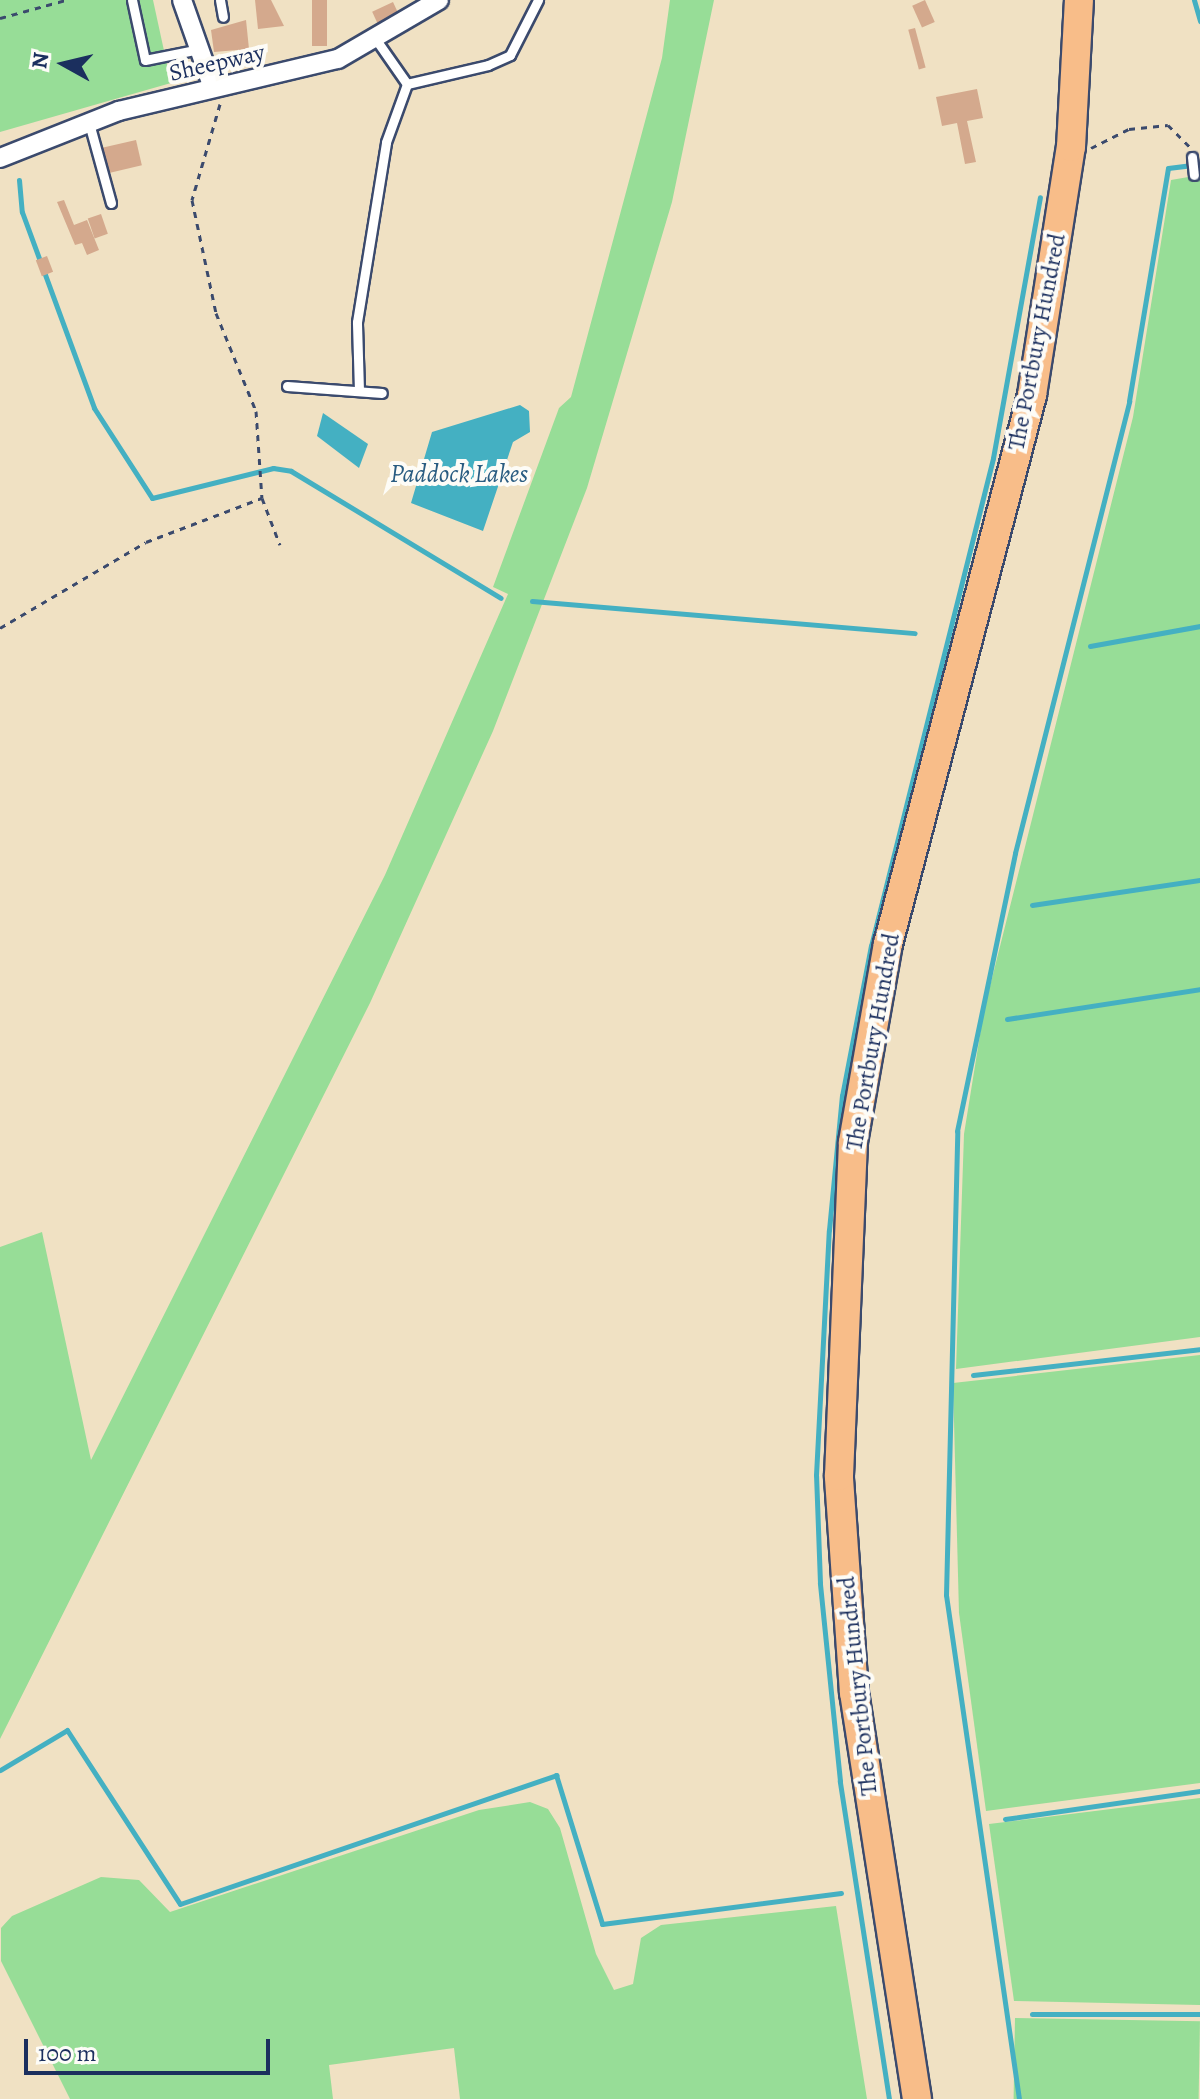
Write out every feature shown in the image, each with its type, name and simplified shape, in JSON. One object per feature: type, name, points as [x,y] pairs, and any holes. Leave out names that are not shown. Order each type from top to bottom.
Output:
[{"type":"main road","name":"The Portbury Hundred","points":[[917,2099],[854,1693],[839,1476],[853,1142],[888,944],[1032,395],[1071,147],[1079,0]]},
{"type":"street","points":[[182,0],[215,88]]},
{"type":"street","name":"Sheepway","points":[[0,158],[89,123],[215,88],[338,59],[377,41],[439,0]]},
{"type":"lane","points":[[132,0],[145,60],[199,49]]},
{"type":"lane","points":[[220,0],[223,17]]},
{"type":"lane","points":[[407,84],[510,55],[538,0]]},
{"type":"lane","points":[[377,41],[407,84]]},
{"type":"lane","points":[[359,391],[357,322],[386,142],[407,84]]},
{"type":"lane","points":[[89,123],[111,203]]},
{"type":"lane","points":[[1192,157],[1194,174]]},
{"type":"lane","points":[[287,386],[382,393]]},
{"type":"path","points":[[0,18],[66,0]]},
{"type":"path","points":[[215,88],[220,106],[192,200],[216,313],[256,411],[262,498],[280,545]]},
{"type":"path","points":[[1071,147],[1097,148],[1129,129],[1168,125],[1185,135],[1192,157]]},
{"type":"path","points":[[0,628],[146,542],[262,498]]},
{"type":"green space","points":[[0,0],[153,0],[171,83],[0,132]]},
{"type":"green space","points":[[670,0],[714,0],[672,202],[587,488],[493,731],[370,1003],[0,1739],[0,1247],[42,1232],[91,1460],[385,875],[508,594],[493,587],[559,408],[571,397],[662,58]]},
{"type":"green space","points":[[1200,175],[1200,1337],[956,1369],[964,1134],[984,1010],[1133,417],[1171,180]]},
{"type":"green space","points":[[1200,1355],[1200,1783],[986,1811],[959,1613],[953,1383]]},
{"type":"green space","points":[[1200,1798],[1200,2005],[1014,2001],[989,1824]]},
{"type":"green space","points":[[530,1802],[548,1809],[560,1828],[596,1954],[614,1990],[633,1984],[641,1938],[661,1925],[836,1906],[867,2099],[460,2099],[454,2048],[329,2065],[333,2099],[70,2099],[1,1961],[1,1928],[12,1916],[101,1877],[139,1880],[170,1912],[479,1810]]},
{"type":"green space","points":[[1015,2018],[1200,2021],[1199,2099],[1014,2099]]},
{"type":"water","name":"Paddock Lakes","points":[[520,405],[529,411],[530,432],[513,442],[483,531],[411,503],[432,432]]},
{"type":"water","name":"Paddock Lakes","points":[[323,413],[368,444],[359,468],[317,436]]},
{"type":"building","points":[[255,0],[271,0],[284,26],[258,29]]},
{"type":"building","points":[[312,0],[327,0],[327,46],[312,46]]},
{"type":"building","points":[[925,0],[935,22],[922,28],[912,6]]},
{"type":"building","points":[[393,2],[399,15],[378,24],[372,12]]},
{"type":"building","points":[[246,20],[249,49],[214,52],[211,30]]},
{"type":"building","points":[[915,28],[926,68],[919,69],[908,30]]},
{"type":"building","points":[[977,89],[983,118],[967,121],[976,162],[965,164],[957,123],[942,126],[936,97]]},
{"type":"building","points":[[136,140],[142,165],[105,174],[99,149]]},
{"type":"building","points":[[64,200],[74,225],[87,220],[99,250],[87,255],[82,243],[75,245],[57,202]]},
{"type":"building","points":[[101,214],[108,234],[95,238],[88,219]]},
{"type":"building","points":[[47,256],[53,272],[42,276],[36,260]]},
{"type":"waterway","points":[[1194,0],[1200,21]]},
{"type":"waterway","points":[[1019,2099],[946,1595],[957,1131],[1015,853],[1129,401],[1168,168],[1200,164]]},
{"type":"waterway","points":[[19,180],[22,212],[94,408],[152,498],[273,468],[291,471],[501,598]]},
{"type":"waterway","points":[[889,2099],[840,1781],[820,1583],[816,1475],[829,1230],[842,1096],[871,946],[993,458],[1040,197]]},
{"type":"waterway","points":[[532,601],[915,633]]},
{"type":"waterway","points":[[1090,646],[1200,626]]},
{"type":"waterway","points":[[1032,905],[1200,880]]},
{"type":"waterway","points":[[1007,1019],[1200,989]]},
{"type":"waterway","points":[[973,1375],[1200,1349]]},
{"type":"waterway","points":[[0,1770],[67,1730],[180,1904],[556,1775],[602,1924],[841,1893]]},
{"type":"waterway","points":[[1005,1819],[1200,1791]]},
{"type":"waterway","points":[[1032,2014],[1200,2014]]}]
